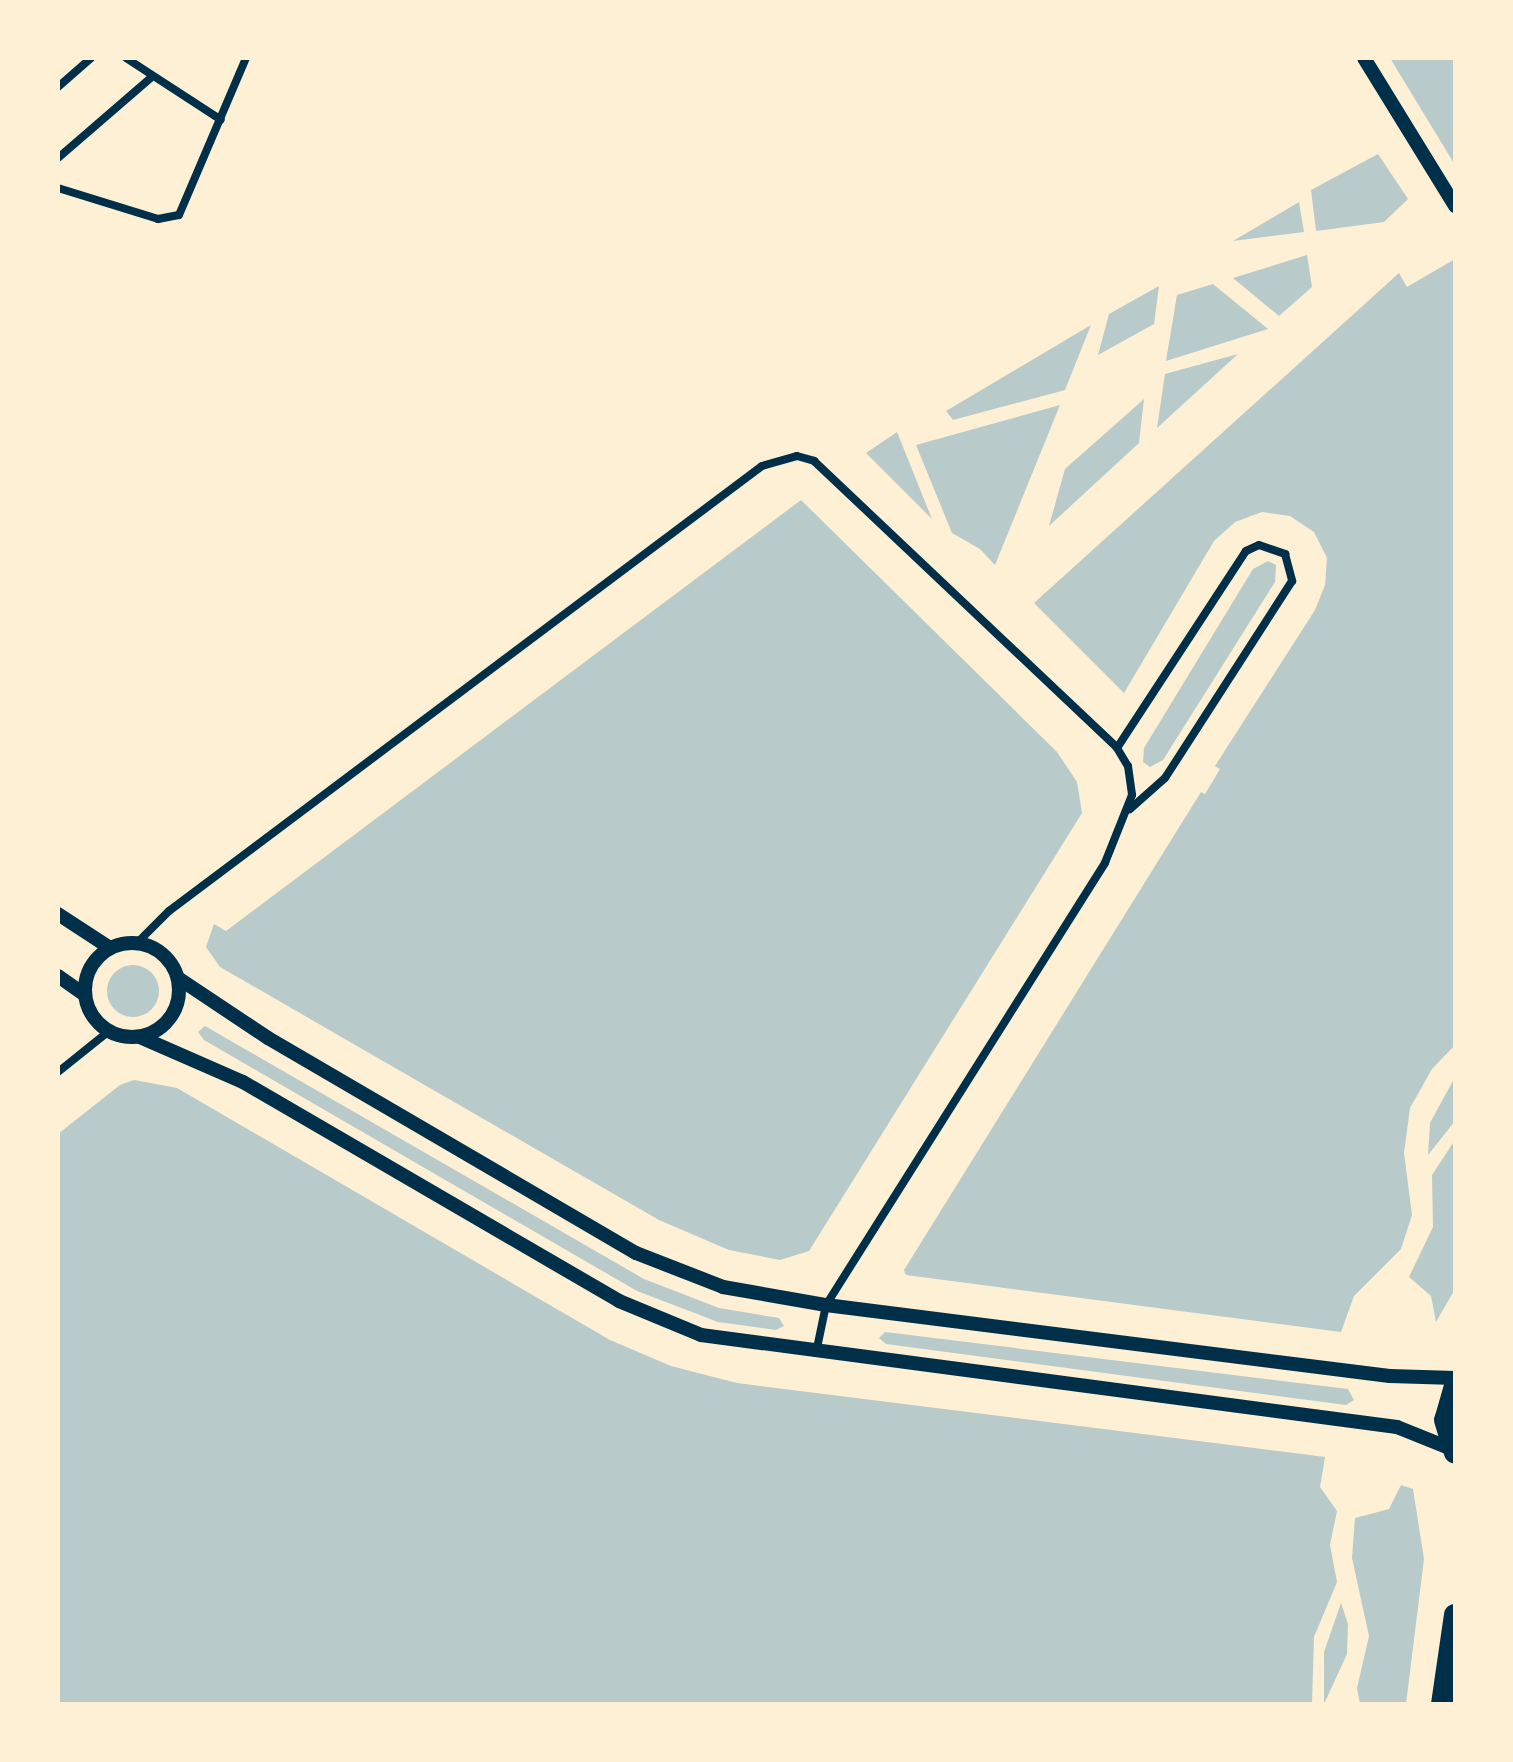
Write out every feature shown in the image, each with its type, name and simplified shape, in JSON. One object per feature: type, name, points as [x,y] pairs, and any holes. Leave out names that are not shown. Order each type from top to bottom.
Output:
[{"type":"highway","points":[[1454,1451],[1445,1420],[1455,1386]]},
{"type":"highway","points":[[1442,1704],[1455,1615]]},
{"type":"street","points":[[58,87],[91,58]]},
{"type":"street","points":[[126,58],[221,120]]},
{"type":"street","points":[[58,188],[169,220],[185,206],[246,58]]},
{"type":"street","points":[[1364,58],[1455,206]]},
{"type":"street","points":[[58,158],[153,76]]},
{"type":"street","points":[[816,1354],[826,1305],[1105,863],[1130,809],[1132,781],[1117,748],[830,471],[797,456],[778,458],[182,901],[137,943],[110,948],[92,965],[85,995],[93,1016],[109,1031],[140,1037],[243,1082],[659,1321],[744,1345],[1397,1427],[1454,1451]]},
{"type":"street","points":[[1117,748],[1246,551],[1259,545],[1285,554],[1292,581],[1165,778],[1130,809]]},
{"type":"street","points":[[58,914],[110,948]]},
{"type":"street","points":[[137,943],[164,955],[178,978],[268,1038],[636,1253],[723,1287],[826,1305],[1390,1376],[1455,1378]]},
{"type":"street","points":[[58,976],[85,995]]},
{"type":"street","points":[[140,1037],[168,1020],[178,1001],[178,978]]},
{"type":"street","points":[[58,1072],[109,1031]]},
{"type":"shaded area","points":[[1390,58],[1455,58],[1455,165]]},
{"type":"shaded area","points":[[1378,154],[1408,199],[1384,222],[1316,231],[1311,190]]},
{"type":"shaded area","points":[[1299,202],[1304,232],[1233,241]]},
{"type":"shaded area","points":[[1307,255],[1312,287],[1279,316],[1233,278]]},
{"type":"shaded area","points":[[1455,259],[1455,1045],[1432,1069],[1410,1108],[1404,1153],[1412,1215],[1401,1249],[1354,1296],[1341,1332],[906,1275],[904,1270],[1201,792],[1205,794],[1220,769],[1215,766],[1315,610],[1325,585],[1327,558],[1314,532],[1290,516],[1262,512],[1235,522],[1214,541],[1124,693],[1034,603],[1399,273],[1407,287]]},
{"type":"shaded area","points":[[1213,284],[1268,329],[1166,361],[1177,295]]},
{"type":"shaded area","points":[[1159,286],[1154,324],[1098,355],[1109,314]]},
{"type":"shaded area","points":[[1091,325],[1065,390],[953,420],[946,411]]},
{"type":"shaded area","points":[[1238,354],[1157,428],[1165,374]]},
{"type":"shaded area","points":[[1144,399],[1139,443],[1049,526],[1065,469]]},
{"type":"shaded area","points":[[1060,405],[995,565],[980,549],[952,533],[916,445]]},
{"type":"shaded area","points":[[897,432],[932,519],[866,453]]},
{"type":"shaded area","points":[[801,500],[1057,752],[1077,782],[1082,813],[809,1251],[780,1260],[729,1250],[659,1220],[220,967],[206,947],[214,924],[226,931]]},
{"type":"shaded area","points":[[1268,561],[1276,565],[1275,582],[1163,760],[1150,767],[1143,762],[1144,748],[1253,569]]},
{"type":"shaded area","points":[[133,965],[151,973],[159,991],[151,1009],[133,1017],[115,1009],[107,991],[115,973]]},
{"type":"shaded area","points":[[205,1026],[644,1279],[719,1308],[779,1318],[784,1326],[776,1330],[718,1322],[637,1291],[204,1040],[198,1032]]},
{"type":"shaded area","points":[[1455,1077],[1455,1121],[1428,1155],[1430,1123]]},
{"type":"shaded area","points":[[134,1080],[177,1088],[610,1340],[671,1366],[737,1383],[1325,1457],[1320,1487],[1337,1511],[1330,1545],[1337,1582],[1314,1637],[1312,1704],[58,1704],[58,1134],[120,1085]]},
{"type":"shaded area","points":[[1455,1140],[1455,1289],[1436,1322],[1431,1296],[1409,1277],[1433,1227],[1432,1175]]},
{"type":"shaded area","points":[[885,1332],[1348,1389],[1354,1400],[1346,1405],[886,1344],[879,1338]]},
{"type":"shaded area","points":[[1401,1485],[1413,1489],[1424,1559],[1406,1704],[1360,1704],[1357,1688],[1369,1636],[1352,1558],[1355,1518],[1389,1509]]},
{"type":"shaded area","points":[[1341,1603],[1348,1624],[1347,1654],[1324,1704],[1324,1652]]}]
